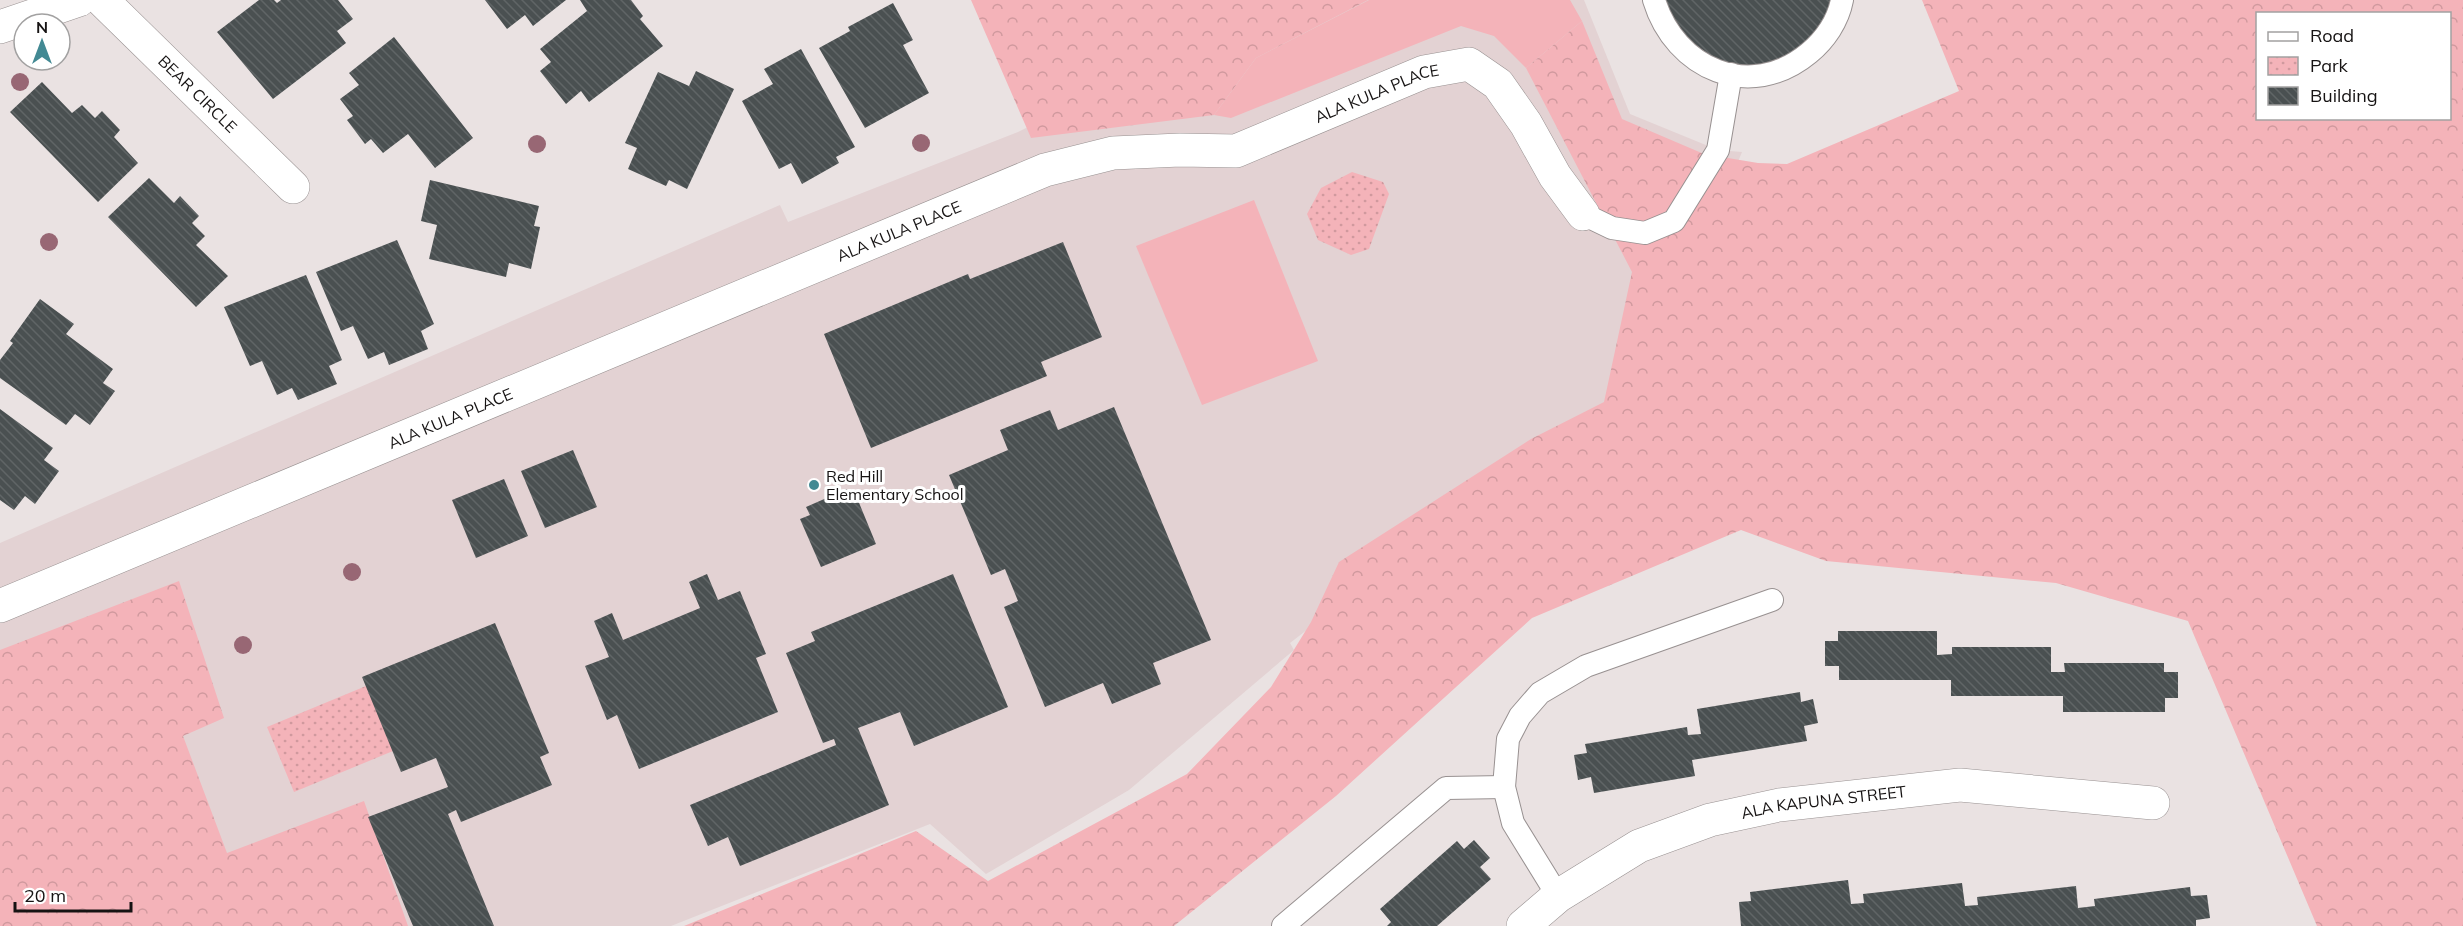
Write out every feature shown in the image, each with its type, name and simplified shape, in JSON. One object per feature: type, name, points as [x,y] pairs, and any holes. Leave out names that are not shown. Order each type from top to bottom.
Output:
[{"type":"street","points":[[0,27],[79,0]]},
{"type":"street","name":"BEAR CIRCLE","points":[[102,0],[293,187]]},
{"type":"street","name":"ALA KULA PLACE","points":[[0,606],[1045,170],[1113,153],[1236,151],[1424,72],[1469,64],[1498,84],[1526,124],[1555,176],[1583,214]]},
{"type":"street","name":"ALA KAPUNA STREET","points":[[1523,926],[1558,896],[1638,846],[1710,820],[1779,805],[1960,785],[2152,803]]},
{"type":"lane","points":[[1654,0],[1660,20],[1672,40],[1689,56],[1709,68],[1731,74],[1754,76],[1777,72],[1798,62],[1816,47],[1831,29],[1842,0]]},
{"type":"lane","name":"ALA KULA PLACE","points":[[1583,214],[1612,228],[1644,233],[1674,221],[1718,150],[1731,74]]},
{"type":"lane","points":[[1558,896],[1513,823],[1504,787],[1508,739],[1521,716],[1540,693],[1586,666],[1772,600]]},
{"type":"lane","points":[[1283,926],[1446,788],[1504,787]]},
{"type":"shaded area","name":"Red Hill Elementary School","points":[[1282,0],[1584,0],[1630,114],[1718,150],[1742,152],[1638,405],[1569,427],[1290,643],[1294,650],[1129,790],[986,874],[930,824],[671,926],[115,926],[0,758],[0,543],[780,205],[788,222],[1018,132]]},
{"type":"green space","points":[[971,0],[1368,0],[1256,58],[1214,115],[1031,138]]},
{"type":"green space","points":[[1369,0],[1570,0],[1582,21],[1526,68],[1494,36],[1461,26],[1231,118],[1214,115],[1256,58]]},
{"type":"green space","points":[[1922,0],[2463,0],[2463,926],[2317,926],[2188,621],[2056,583],[1826,561],[1741,530],[1532,618],[1336,796],[1174,926],[684,926],[916,831],[988,881],[1187,774],[1271,687],[1311,622],[1339,562],[1531,439],[1604,402],[1632,272],[1526,68],[1582,21],[1622,119],[1704,154],[1758,163],[1787,164],[1959,91]]},
{"type":"green space","points":[[1352,172],[1383,182],[1389,194],[1369,249],[1351,255],[1318,240],[1307,214],[1321,188]]},
{"type":"green space","points":[[1254,200],[1318,361],[1202,405],[1136,246]]},
{"type":"green space","points":[[179,581],[224,718],[183,736],[227,853],[364,801],[408,926],[0,926],[0,650]]},
{"type":"green space","points":[[366,686],[393,751],[294,792],[267,727]]},
{"type":"building","points":[[259,0],[274,0],[277,3],[281,0],[338,0],[353,19],[337,31],[346,43],[273,99],[217,32]]},
{"type":"building","points":[[485,0],[566,0],[533,26],[525,15],[507,29]]},
{"type":"building","points":[[580,0],[631,0],[643,16],[640,19],[663,46],[589,102],[581,91],[566,104],[540,71],[551,62],[540,49],[587,11]]},
{"type":"building","points":[[1664,0],[1831,0],[1816,33],[1800,49],[1780,60],[1758,66],[1736,66],[1715,59],[1679,33]]},
{"type":"building","points":[[893,3],[913,40],[903,45],[929,93],[865,128],[819,48],[850,31],[848,27]]},
{"type":"building","points":[[394,37],[473,138],[435,168],[408,134],[383,153],[371,139],[365,144],[347,120],[353,116],[340,99],[359,85],[349,73]]},
{"type":"building","points":[[801,49],[855,147],[836,157],[839,163],[802,184],[791,163],[779,169],[742,101],[773,84],[764,69]]},
{"type":"building","points":[[696,71],[734,89],[687,189],[669,180],[666,186],[628,169],[637,148],[625,143],[658,72],[689,86]]},
{"type":"building","points":[[42,82],[72,113],[82,105],[95,118],[102,111],[120,130],[114,137],[138,163],[98,202],[10,112]]},
{"type":"building","points":[[149,178],[174,203],[180,196],[199,216],[192,223],[205,236],[196,245],[228,276],[196,307],[108,217]]},
{"type":"building","points":[[430,180],[539,206],[534,226],[540,227],[531,269],[509,263],[506,277],[429,259],[437,225],[421,221]]},
{"type":"building","points":[[397,240],[434,324],[421,331],[428,349],[389,365],[384,352],[368,359],[353,326],[341,331],[316,272]]},
{"type":"building","points":[[1063,242],[1102,337],[1041,362],[1047,376],[871,448],[824,334],[968,274],[970,279]]},
{"type":"building","points":[[306,275],[342,360],[329,366],[337,384],[298,400],[292,388],[277,395],[262,361],[250,366],[224,307]]},
{"type":"building","points":[[40,299],[74,324],[66,334],[113,369],[103,383],[115,391],[90,425],[75,414],[66,425],[0,378],[0,360],[13,343],[10,341]]},
{"type":"building","points":[[1114,407],[1211,640],[1153,663],[1161,684],[1112,704],[1103,683],[1045,707],[1004,607],[1018,601],[1005,569],[991,575],[949,475],[1008,450],[1000,430],[1050,410],[1058,430]]},
{"type":"building","points":[[0,409],[53,448],[44,460],[59,471],[35,504],[25,496],[14,510],[0,500]]},
{"type":"building","points":[[573,450],[597,507],[545,528],[521,471]]},
{"type":"building","points":[[504,479],[528,536],[476,558],[452,500]]},
{"type":"building","points":[[847,489],[849,496],[855,493],[876,544],[821,567],[800,519],[810,515],[806,507]]},
{"type":"building","points":[[707,574],[718,600],[740,591],[766,654],[756,658],[778,712],[639,769],[617,715],[607,720],[585,666],[609,657],[594,621],[612,613],[623,640],[700,608],[689,582]]},
{"type":"building","points":[[953,574],[1008,707],[914,746],[900,712],[858,728],[889,805],[740,866],[728,837],[708,846],[690,805],[836,745],[834,739],[823,743],[786,653],[815,641],[811,632]]},
{"type":"building","points":[[495,623],[549,753],[540,757],[552,785],[461,822],[456,810],[448,814],[494,926],[413,926],[368,817],[448,787],[436,758],[401,772],[362,677]]},
{"type":"building","points":[[1838,631],[1937,631],[1937,655],[1952,654],[1952,647],[2051,647],[2051,672],[2065,672],[2064,663],[2164,663],[2164,672],[2178,672],[2178,698],[2165,698],[2165,712],[2063,712],[2063,696],[1951,696],[1951,680],[1839,680],[1839,666],[1825,666],[1825,641],[1838,641]]},
{"type":"building","points":[[1800,692],[1801,702],[1813,699],[1818,723],[1804,726],[1807,741],[1692,760],[1695,776],[1594,793],[1591,777],[1578,780],[1574,755],[1587,753],[1585,744],[1687,727],[1688,735],[1701,734],[1697,709]]},
{"type":"building","points":[[1474,840],[1490,858],[1480,867],[1491,879],[1437,926],[1387,926],[1391,922],[1380,909],[1457,841],[1464,849]]},
{"type":"building","points":[[1848,880],[1851,904],[1864,903],[1863,894],[1962,883],[1965,906],[1978,905],[1977,897],[2076,886],[2078,908],[2095,906],[2094,899],[2190,887],[2191,896],[2207,895],[2210,918],[2196,920],[2196,926],[1741,926],[1739,902],[1751,901],[1750,892]]},
{"type":"place","name":"Red Hill Elementary School","points":[[814,485]]}]
